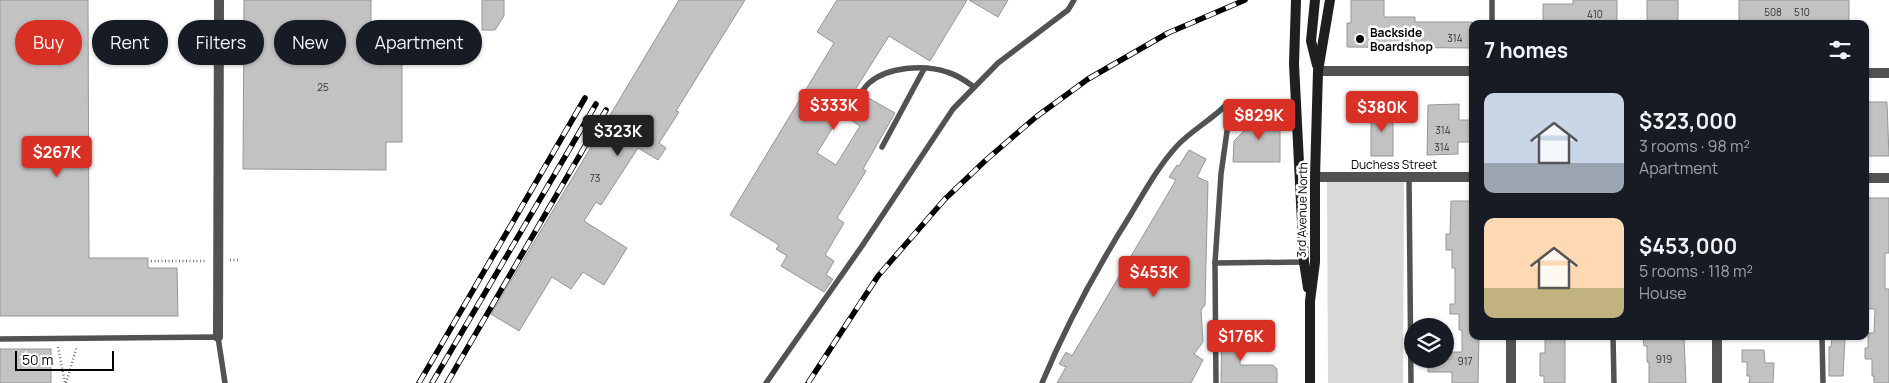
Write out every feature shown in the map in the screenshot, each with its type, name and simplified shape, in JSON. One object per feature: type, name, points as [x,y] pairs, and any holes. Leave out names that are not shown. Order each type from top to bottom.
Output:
[{"type":"main road","points":[[1289,0],[1294,64]]},
{"type":"main road","name":"3rd Avenue North","points":[[1296,0],[1294,64],[1304,262],[1310,301]]},
{"type":"main road","points":[[1315,0],[1311,41],[1318,71]]},
{"type":"main road","name":"3rd Avenue North","points":[[1310,383],[1310,301],[1315,262],[1318,71],[1330,0]]},
{"type":"street","points":[[218,337],[219,0]]},
{"type":"street","points":[[1318,71],[1469,71]]},
{"type":"street","points":[[1869,73],[1889,73]]},
{"type":"street","name":"Duchess Street","points":[[1315,177],[1469,177]]},
{"type":"street","points":[[1869,178],[1889,178]]},
{"type":"street","points":[[1511,340],[1511,383]]},
{"type":"street","points":[[1717,340],[1717,383]]},
{"type":"lane","points":[[766,383],[862,246],[953,110],[998,63],[1068,10],[1074,0]]},
{"type":"lane","points":[[1492,0],[1492,20]]},
{"type":"lane","points":[[850,112],[868,84],[882,74],[893,70],[924,69],[946,72],[974,87]]},
{"type":"lane","points":[[882,147],[924,69]]},
{"type":"lane","points":[[1042,383],[1095,272],[1161,166],[1177,146],[1228,103],[1231,103],[1221,174],[1215,263],[1216,383]]},
{"type":"lane","points":[[1410,177],[1411,383]]},
{"type":"lane","points":[[1215,263],[1304,262]]},
{"type":"lane","points":[[0,339],[218,337],[225,383]]},
{"type":"lane","points":[[1613,340],[1614,383]]},
{"type":"lane","points":[[1822,340],[1823,383]]},
{"type":"path","points":[[151,261],[238,260]]},
{"type":"path","points":[[58,338],[58,349],[66,383]]},
{"type":"path","points":[[66,383],[77,347],[77,338]]},
{"type":"shaded area","points":[[1327,181],[1404,181],[1403,383],[1328,383]]},
{"type":"building","points":[[0,0],[88,0],[89,258],[148,258],[148,268],[177,268],[178,316],[0,316]]},
{"type":"building","points":[[244,0],[371,0],[371,20],[356,20],[356,65],[402,65],[402,142],[386,142],[386,170],[243,169],[244,65],[264,65],[264,20],[244,20]]},
{"type":"building","points":[[482,0],[504,0],[504,16],[495,30],[482,30]]},
{"type":"building","points":[[679,0],[745,0],[676,111],[679,112],[659,143],[666,148],[658,160],[638,148],[601,205],[596,202],[584,221],[627,248],[604,285],[583,272],[571,289],[552,277],[519,331],[491,314]]},
{"type":"building","points":[[837,0],[967,0],[930,61],[889,36],[855,90],[857,91],[845,111],[848,116],[854,114],[865,96],[895,113],[863,169],[866,171],[837,218],[844,223],[825,255],[834,261],[826,275],[833,279],[824,292],[781,266],[787,256],[776,249],[779,245],[730,215],[834,43],[817,32]],"holes":[[[841,114],[860,126],[836,165],[817,153]]]},
{"type":"building","points":[[969,0],[1008,0],[998,17]]},
{"type":"building","points":[[1351,0],[1384,0],[1384,17],[1415,17],[1415,22],[1469,22],[1469,48],[1347,47],[1347,23],[1351,23]]},
{"type":"building","points":[[1573,0],[1617,0],[1617,20],[1543,20],[1543,4],[1573,4]]},
{"type":"building","points":[[1647,0],[1678,0],[1678,20],[1647,20]]},
{"type":"building","points":[[1739,0],[1849,0],[1849,20],[1739,20]]},
{"type":"building","points":[[1869,102],[1887,102],[1889,156],[1869,156]]},
{"type":"building","points":[[1459,104],[1459,120],[1469,120],[1469,142],[1458,142],[1458,154],[1427,155],[1428,105]]},
{"type":"building","points":[[1371,110],[1393,110],[1393,156],[1371,156]]},
{"type":"building","points":[[1280,115],[1280,162],[1233,162],[1234,141],[1259,116]]},
{"type":"building","points":[[1189,150],[1206,159],[1197,177],[1208,182],[1205,305],[1201,310],[1203,342],[1194,354],[1203,360],[1191,383],[1057,383],[1066,367],[1059,364],[1066,352],[1072,356],[1176,180],[1169,177]]},
{"type":"building","points":[[1869,198],[1889,198],[1889,253],[1885,253],[1885,289],[1889,289],[1889,383],[1874,383],[1872,359],[1865,359],[1865,348],[1868,348],[1869,333],[1874,333],[1875,309],[1869,309]]},
{"type":"building","points":[[1451,201],[1469,201],[1469,340],[1479,340],[1478,383],[1452,383],[1452,372],[1428,372],[1428,368],[1454,368],[1454,352],[1462,352],[1462,330],[1459,330],[1459,314],[1450,314],[1450,304],[1455,304],[1455,268],[1452,268],[1452,250],[1446,250],[1446,234],[1450,234]]},
{"type":"building","points":[[1222,325],[1241,325],[1240,365],[1273,365],[1277,369],[1277,383],[1221,383]]},
{"type":"building","points":[[1545,340],[1565,340],[1565,383],[1544,383],[1544,376],[1540,376],[1540,353],[1545,353]]},
{"type":"building","points":[[1643,340],[1684,340],[1686,383],[1649,383],[1647,346],[1644,346]]},
{"type":"building","points":[[1832,340],[1845,340],[1843,376],[1829,376],[1829,347],[1831,347]]},
{"type":"building","points":[[0,349],[51,349],[51,383],[0,383]]},
{"type":"building","points":[[1742,350],[1764,350],[1765,363],[1774,363],[1773,383],[1749,383],[1750,376],[1747,376],[1747,362],[1742,362]]},
{"type":"railway","points":[[808,383],[878,276],[945,199],[986,160],[1036,117],[1088,79],[1168,33],[1245,0]]},
{"type":"railway","points":[[419,383],[585,98]]},
{"type":"railway","points":[[432,383],[596,104]]},
{"type":"railway","points":[[447,383],[606,110]]},
{"type":"place","name":"Backside Boardshop","points":[[1360,39]]}]
